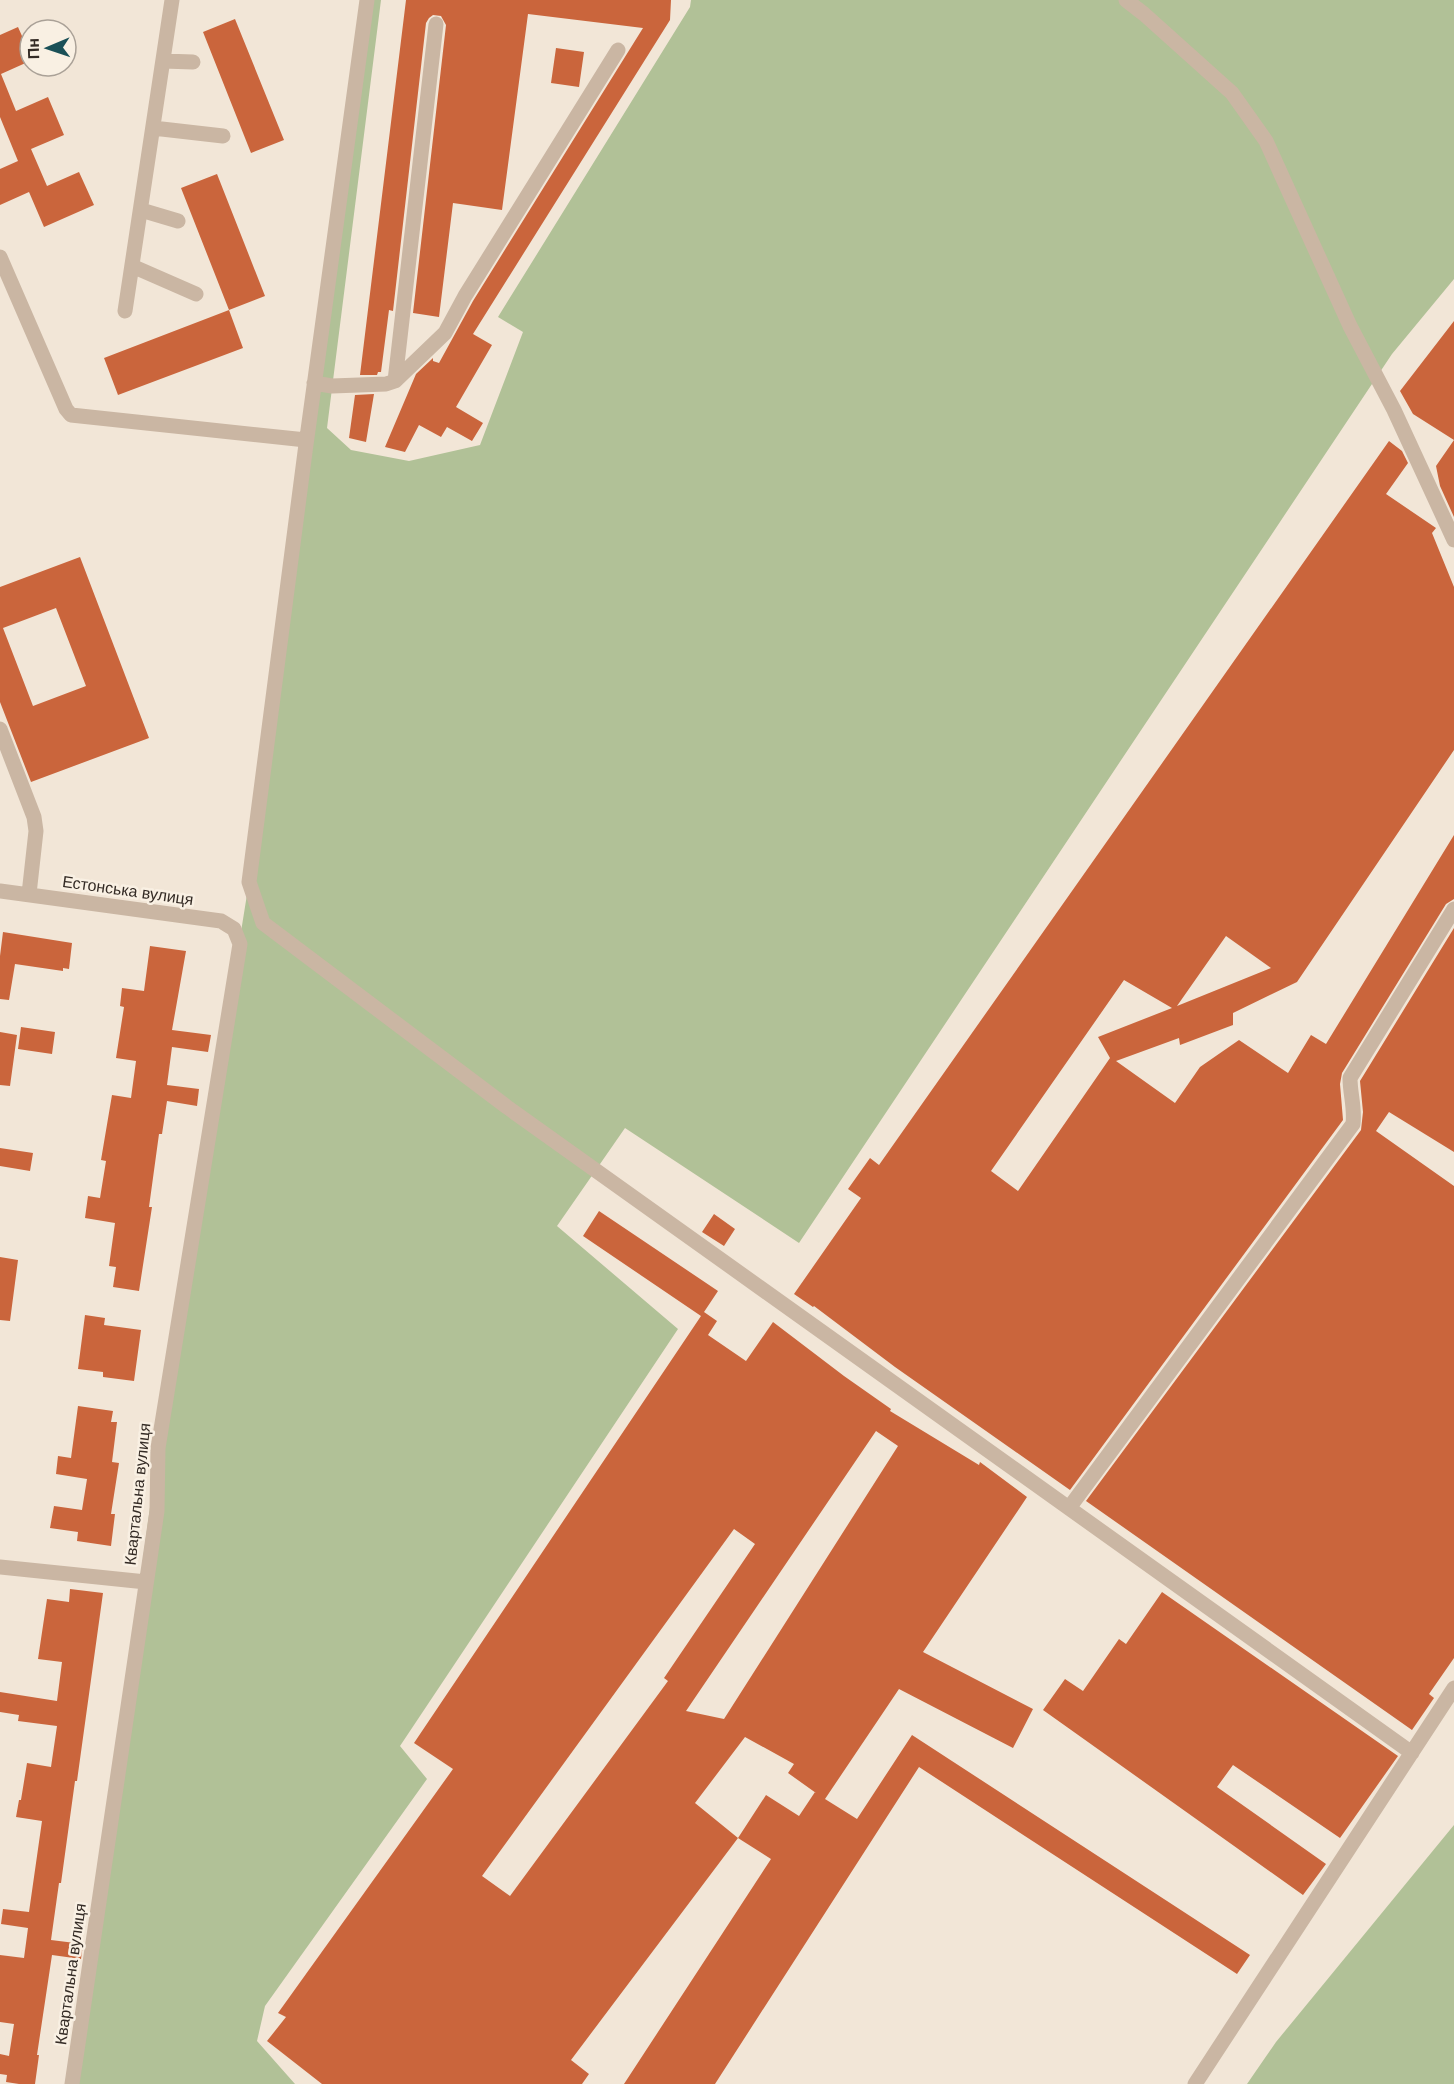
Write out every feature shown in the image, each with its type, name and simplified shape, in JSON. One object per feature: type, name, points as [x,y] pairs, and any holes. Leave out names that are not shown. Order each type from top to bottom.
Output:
[{"type":"street","points":[[125,311],[172,0]]},
{"type":"street","points":[[358,0],[364,17]]},
{"type":"street","points":[[367,0],[306,440],[249,882],[263,923],[507,1107],[1412,1753]]},
{"type":"street","points":[[1126,0],[1232,93],[1266,141],[1350,327],[1394,410],[1454,540]]},
{"type":"street","points":[[395,381],[436,24]]},
{"type":"street","points":[[314,383],[332,386],[386,384],[395,381],[445,333],[471,286],[618,50]]},
{"type":"street","points":[[163,61],[193,62]]},
{"type":"street","points":[[153,128],[223,136]]},
{"type":"street","points":[[141,210],[178,221]]},
{"type":"street","points":[[0,257],[66,409],[71,415],[306,440]]},
{"type":"street","points":[[132,266],[196,294]]},
{"type":"street","points":[[0,729],[34,817],[36,831],[29,894]]},
{"type":"street","name":"Естонська вулиця","points":[[0,891],[221,921],[234,929],[240,944]]},
{"type":"street","points":[[1070,1508],[1353,1124],[1355,1108],[1350,1091],[1350,1078],[1454,909]]},
{"type":"street","name":"Квартальна вулиця","points":[[72,2084],[157,1511],[158,1448],[240,944]]},
{"type":"street","points":[[0,1567],[146,1582]]},
{"type":"street","points":[[1196,2084],[1454,1688]]},
{"type":"green space","points":[[367,0],[381,0],[327,428],[351,450],[409,461],[480,445],[523,332],[498,317],[690,7],[691,0],[1454,0],[1454,279],[1392,354],[799,1243],[625,1128],[557,1226],[678,1329],[400,1746],[427,1779],[265,2006],[257,2041],[295,2084],[72,2084],[158,1448],[249,882]]},
{"type":"green space","points":[[1454,1825],[1454,2084],[1247,2084],[1276,2042]]},
{"type":"building","points":[[406,0],[671,0],[670,20],[473,334],[492,345],[456,407],[483,423],[472,441],[447,427],[441,437],[419,425],[405,452],[385,447],[416,374],[433,358],[433,361],[439,363],[473,301],[643,28],[528,14],[502,210],[453,203],[439,317],[413,313],[446,25],[441,16],[433,15],[429,18],[426,23],[393,311],[389,310],[381,372],[377,375],[360,375]]},
{"type":"building","points":[[235,19],[284,140],[251,153],[203,32]]},
{"type":"building","points":[[18,27],[18,66],[1,74],[16,111],[48,97],[64,135],[31,149],[47,186],[79,172],[94,205],[44,227],[29,192],[0,205],[0,169],[18,161],[0,117],[0,35]]},
{"type":"building","points":[[556,48],[584,52],[579,87],[551,83]]},
{"type":"building","points":[[217,174],[265,296],[229,310],[181,188]]},
{"type":"building","points":[[229,310],[243,348],[118,395],[104,358]]},
{"type":"building","points":[[1454,321],[1454,440],[1413,414],[1400,391]]},
{"type":"building","points":[[374,394],[366,442],[349,438],[355,395]]},
{"type":"building","points":[[1454,440],[1454,517],[1440,486],[1436,466]]},
{"type":"building","points":[[1389,441],[1402,451],[1408,463],[1386,494],[1436,528],[1432,533],[1454,587],[1454,750],[1297,982],[1233,1013],[1233,1025],[1180,1045],[1179,1038],[1116,1061],[1175,1103],[1200,1067],[1239,1040],[1288,1073],[1311,1035],[1326,1044],[1454,835],[1454,899],[1446,904],[1342,1073],[1340,1084],[1343,1120],[1070,1490],[794,1294],[861,1198],[848,1189],[870,1158],[879,1165]],"holes":[[[1226,936],[1271,968],[1177,1006]],[[1124,980],[1172,1008],[1098,1037],[1110,1058],[1018,1191],[991,1171]]]},
{"type":"building","points":[[80,557],[149,738],[31,782],[0,702],[0,587]],"holes":[[[56,608],[86,686],[33,706],[3,628]]]},
{"type":"building","points":[[1454,928],[1454,1152],[1389,1112],[1376,1131],[1454,1186],[1454,1658],[1429,1694],[1434,1698],[1412,1730],[1086,1501],[1361,1130],[1363,1112],[1360,1081]]},
{"type":"building","points":[[3,932],[72,943],[69,969],[63,968],[63,971],[15,964],[9,1000],[0,999],[0,956]]},
{"type":"building","points":[[150,946],[186,951],[172,1030],[211,1035],[208,1052],[172,1047],[167,1085],[199,1089],[197,1106],[167,1101],[162,1134],[159,1134],[149,1207],[152,1207],[139,1291],[113,1287],[116,1267],[109,1266],[115,1223],[85,1218],[88,1196],[100,1198],[106,1161],[101,1160],[112,1095],[131,1098],[136,1061],[116,1058],[124,1007],[120,1006],[122,988],[144,991]]},
{"type":"building","points":[[21,1027],[55,1032],[52,1054],[18,1049]]},
{"type":"building","points":[[0,1032],[17,1035],[10,1086],[0,1085]]},
{"type":"building","points":[[0,1148],[33,1153],[30,1171],[0,1166]]},
{"type":"building","points":[[599,1211],[718,1291],[704,1312],[717,1321],[708,1335],[746,1361],[773,1322],[891,1409],[890,1411],[979,1465],[980,1462],[1027,1497],[923,1652],[1033,1709],[1013,1748],[899,1689],[825,1799],[857,1819],[912,1735],[1250,1955],[1237,1974],[919,1767],[715,2084],[624,2084],[771,1859],[738,1838],[571,2060],[589,2074],[582,2084],[322,2084],[267,2041],[286,2017],[278,2013],[453,1769],[414,1743],[701,1316],[583,1236]],"holes":[[[876,1431],[898,1446],[724,1719],[686,1711]],[[734,1529],[755,1544],[664,1678],[668,1681],[510,1896],[482,1876]],[[745,1737],[794,1764],[788,1773],[815,1792],[799,1816],[766,1795],[738,1838],[695,1803]]]},
{"type":"building","points":[[714,1214],[735,1229],[724,1246],[702,1232]]},
{"type":"building","points":[[0,1257],[18,1260],[10,1321],[0,1320]]},
{"type":"building","points":[[85,1315],[105,1318],[104,1325],[141,1330],[134,1381],[103,1377],[103,1372],[78,1369]]},
{"type":"building","points":[[78,1406],[113,1411],[111,1422],[117,1422],[112,1462],[119,1463],[111,1514],[115,1514],[111,1546],[77,1541],[78,1532],[50,1528],[54,1506],[82,1510],[87,1479],[56,1474],[58,1456],[71,1458]]},
{"type":"building","points":[[70,1589],[103,1593],[77,1781],[75,1781],[51,1940],[83,1944],[81,1959],[52,1955],[37,2055],[39,2055],[35,2084],[19,2084],[6,2082],[7,2075],[0,2074],[0,2054],[9,2056],[14,2024],[0,2022],[0,1955],[24,1958],[28,1928],[1,1924],[3,1909],[29,1912],[42,1821],[16,1817],[27,1763],[51,1767],[57,1726],[18,1721],[19,1715],[0,1712],[0,1692],[57,1701],[62,1662],[38,1659],[47,1599],[69,1602]]},
{"type":"building","points":[[1162,1592],[1398,1756],[1340,1838],[1233,1765],[1217,1787],[1326,1864],[1303,1895],[1043,1710],[1065,1679],[1083,1691],[1119,1639],[1126,1644]]}]
